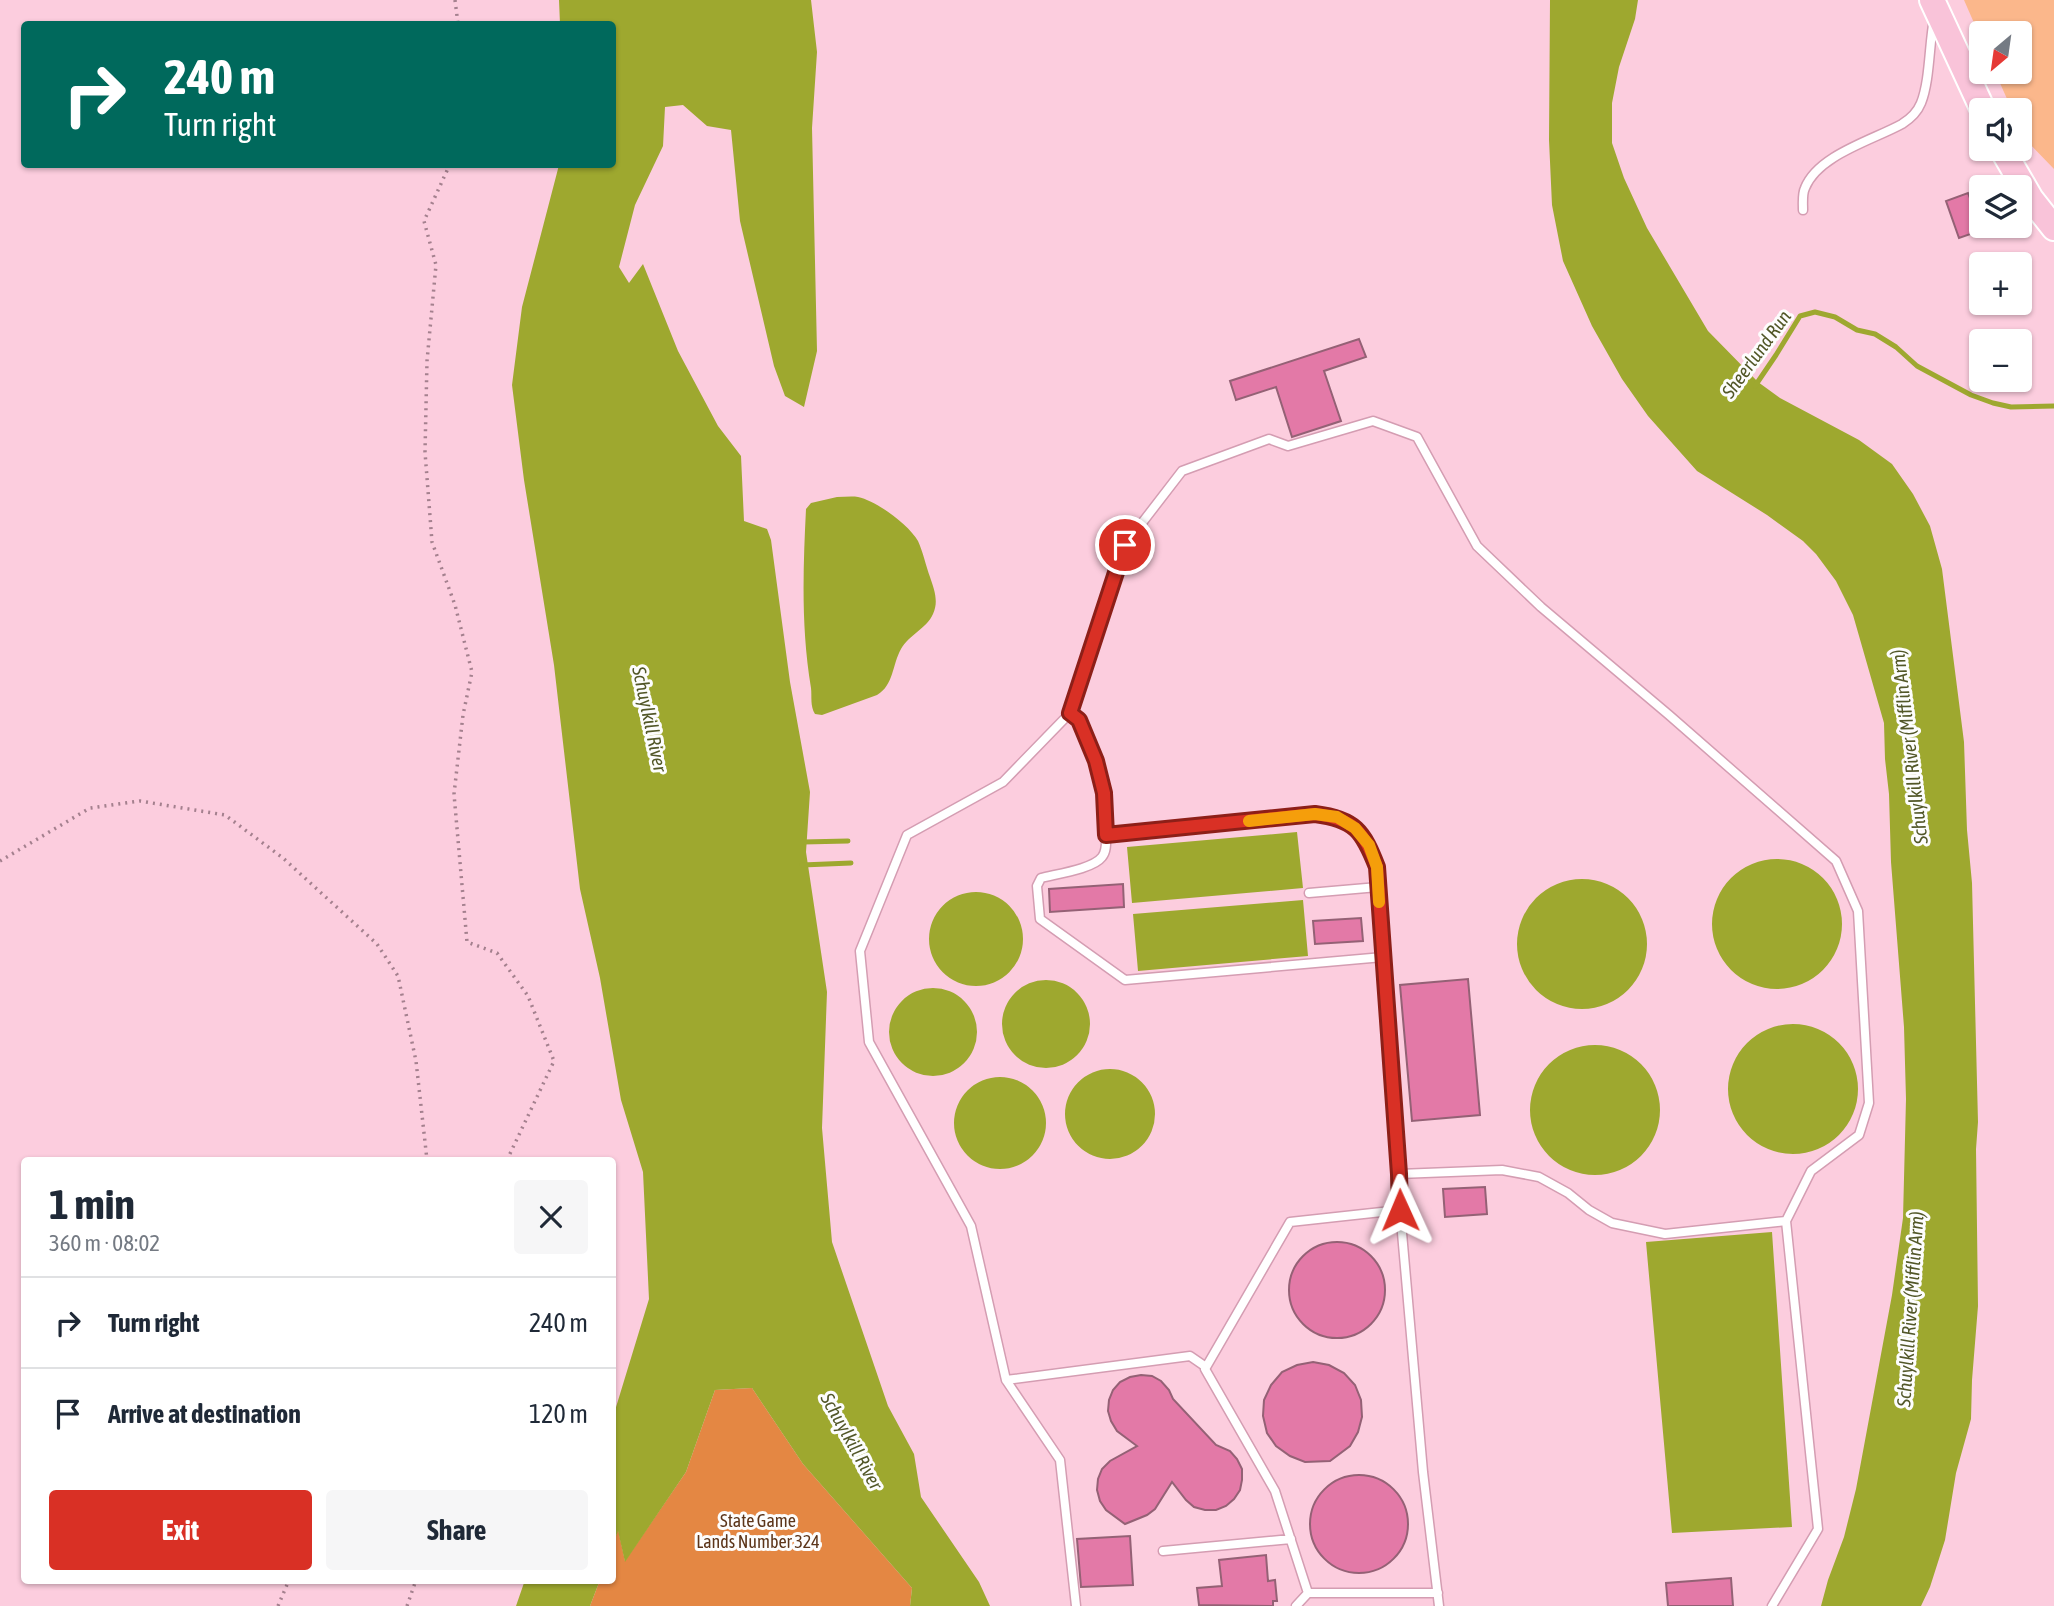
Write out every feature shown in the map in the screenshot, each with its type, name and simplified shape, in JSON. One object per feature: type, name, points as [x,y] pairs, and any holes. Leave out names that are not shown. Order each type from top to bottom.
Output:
[{"type":"main road","points":[[1934,5],[1977,98]]},
{"type":"main road","points":[[2007,161],[2013,178],[2054,229]]},
{"type":"lane","points":[[1804,210],[1803,191],[1818,170],[1844,152],[1902,124],[1916,112],[1924,92],[1934,5]]},
{"type":"lane","points":[[1076,1606],[1060,1460],[1006,1380],[971,1226],[869,1042],[860,951],[906,835],[1003,782],[1070,713],[1125,545],[1182,471],[1269,439],[1288,446],[1373,421],[1417,437],[1477,546],[1541,607],[1836,861],[1858,911],[1870,1103],[1859,1135],[1811,1171],[1786,1221],[1818,1529],[1772,1606]]},
{"type":"lane","points":[[1070,713],[1079,720],[1096,761],[1104,793],[1106,849],[1096,863],[1041,878],[1037,886],[1040,919],[1125,980],[1384,957]]},
{"type":"lane","points":[[1106,835],[1315,814],[1337,817],[1355,828],[1369,845],[1377,867],[1400,1210],[1423,1472],[1439,1606]]},
{"type":"lane","points":[[1309,893],[1378,887]]},
{"type":"lane","points":[[1399,1174],[1502,1170],[1539,1177],[1569,1193],[1589,1210],[1612,1223],[1665,1234],[1786,1221]]},
{"type":"lane","points":[[1308,1593],[1275,1491],[1205,1369],[1290,1222],[1400,1210]]},
{"type":"lane","points":[[1006,1380],[1190,1356],[1206,1367]]},
{"type":"lane","points":[[1163,1551],[1291,1539]]},
{"type":"lane","points":[[1296,1606],[1308,1593],[1438,1593]]},
{"type":"path","points":[[455,0],[458,21]]},
{"type":"path","points":[[448,168],[424,221],[436,265],[427,361],[425,452],[432,542],[455,606],[472,672],[463,715],[454,794],[467,942],[497,953],[528,996],[554,1061],[509,1157]]},
{"type":"path","points":[[0,861],[90,808],[140,801],[225,815],[283,858],[377,944],[398,976],[416,1061],[426,1157]]},
{"type":"path","points":[[278,1606],[287,1584]]},
{"type":"path","points":[[407,1606],[415,1584]]},
{"type":"shaded area","points":[[1964,0],[2054,0],[2054,169],[2032,146],[2032,98],[2007,98],[2000,84],[2032,84],[2032,21],[1973,21]]},
{"type":"green space","name":"State Game Lands Number 324","points":[[752,1388],[803,1464],[912,1588],[910,1606],[590,1606],[598,1584],[616,1584],[618,1529],[625,1561],[686,1472],[715,1390]]},
{"type":"water","name":"Schuylkill River","points":[[559,0],[811,0],[817,52],[812,128],[817,351],[804,407],[785,396],[774,366],[740,221],[731,130],[707,126],[683,105],[665,107],[663,146],[635,205],[619,267],[629,283],[643,264],[678,351],[718,426],[741,456],[744,521],[767,529],[771,540],[790,682],[810,792],[806,852],[827,992],[822,1128],[832,1242],[888,1406],[914,1454],[921,1497],[979,1582],[990,1606],[910,1606],[912,1588],[803,1464],[752,1388],[715,1390],[686,1472],[625,1562],[618,1531],[616,1537],[616,1407],[649,1299],[643,1172],[621,1100],[600,978],[580,889],[554,665],[524,480],[512,385],[522,307],[558,168],[616,168],[616,21],[560,21]]},
{"type":"water","name":"Schuylkill River (Mifflin Arm)","points":[[1550,0],[1638,0],[1612,103],[1612,143],[1624,178],[1647,228],[1708,331],[1758,382],[1780,398],[1859,440],[1892,464],[1913,494],[1930,526],[1942,569],[1964,742],[1972,883],[1978,1122],[1978,1306],[1971,1419],[1956,1473],[1945,1540],[1921,1606],[1821,1606],[1844,1537],[1856,1489],[1892,1295],[1903,1218],[1906,1099],[1904,1027],[1891,862],[1884,723],[1853,615],[1836,581],[1803,541],[1697,471],[1648,416],[1622,379],[1592,326],[1563,261],[1552,205],[1549,140]]},
{"type":"water","points":[[837,497],[866,499],[883,508],[908,528],[920,545],[936,604],[930,619],[901,649],[890,680],[883,691],[822,715],[815,714],[812,708],[804,621],[806,509],[811,503]]},
{"type":"water","points":[[1297,832],[1303,888],[1132,903],[1127,847]]},
{"type":"water","points":[[1777,859],[1802,864],[1823,878],[1837,899],[1842,924],[1837,949],[1823,970],[1802,984],[1777,989],[1752,984],[1731,970],[1717,949],[1712,924],[1717,899],[1731,878],[1752,864]]},
{"type":"water","points":[[1582,879],[1607,884],[1628,898],[1642,919],[1647,944],[1642,969],[1628,990],[1607,1004],[1582,1009],[1557,1004],[1536,990],[1522,969],[1517,944],[1522,919],[1536,898],[1557,884]]},
{"type":"water","points":[[976,892],[994,896],[1009,906],[1019,921],[1023,939],[1019,957],[1009,972],[994,982],[976,986],[958,982],[943,972],[933,957],[929,939],[933,921],[943,906],[958,896]]},
{"type":"water","points":[[1303,900],[1308,956],[1138,971],[1133,914]]},
{"type":"water","points":[[1046,980],[1071,987],[1083,999],[1090,1024],[1083,1049],[1071,1061],[1046,1068],[1021,1061],[1009,1049],[1002,1024],[1009,999],[1021,987]]},
{"type":"water","points":[[933,988],[950,992],[964,1001],[973,1015],[977,1032],[973,1049],[964,1063],[950,1072],[933,1076],[916,1072],[902,1063],[893,1049],[889,1032],[893,1015],[902,1001],[916,992]]},
{"type":"water","points":[[1793,1024],[1818,1029],[1839,1043],[1853,1064],[1858,1089],[1853,1114],[1839,1135],[1818,1149],[1793,1154],[1768,1149],[1747,1135],[1733,1114],[1728,1089],[1733,1064],[1747,1043],[1768,1029]]},
{"type":"water","points":[[1595,1045],[1620,1050],[1641,1064],[1655,1085],[1660,1110],[1655,1135],[1641,1156],[1620,1170],[1595,1175],[1570,1170],[1549,1156],[1535,1135],[1530,1110],[1535,1085],[1549,1064],[1570,1050]]},
{"type":"water","points":[[1110,1069],[1127,1073],[1142,1082],[1151,1097],[1155,1114],[1151,1131],[1142,1146],[1127,1155],[1110,1159],[1093,1155],[1078,1146],[1069,1131],[1065,1114],[1069,1097],[1078,1082],[1093,1073]]},
{"type":"water","points":[[1000,1077],[1018,1080],[1033,1090],[1043,1105],[1046,1123],[1043,1141],[1033,1156],[1018,1166],[1000,1169],[982,1166],[967,1156],[957,1141],[954,1123],[957,1105],[967,1090],[982,1080]]},
{"type":"water","points":[[1772,1232],[1792,1527],[1672,1533],[1646,1242]]},
{"type":"water","points":[[524,1584],[598,1584],[590,1606],[516,1606]]},
{"type":"building","points":[[1968,193],[1969,235],[1959,238],[1946,201]]},
{"type":"building","points":[[1359,339],[1366,357],[1324,371],[1341,421],[1292,437],[1276,387],[1236,400],[1230,381]]},
{"type":"building","points":[[1123,884],[1124,907],[1050,912],[1049,889]]},
{"type":"building","points":[[1361,918],[1363,941],[1315,944],[1313,921]]},
{"type":"building","points":[[1468,979],[1480,1115],[1412,1121],[1400,985]]},
{"type":"building","points":[[1485,1187],[1487,1214],[1445,1217],[1443,1189]]},
{"type":"building","points":[[1337,1242],[1355,1246],[1371,1256],[1381,1272],[1385,1290],[1381,1308],[1371,1324],[1355,1334],[1337,1338],[1319,1334],[1303,1324],[1293,1308],[1289,1290],[1293,1272],[1303,1256],[1319,1246]]},
{"type":"building","points":[[1313,1362],[1329,1365],[1344,1373],[1355,1385],[1361,1400],[1362,1417],[1358,1432],[1350,1446],[1330,1461],[1305,1462],[1290,1456],[1276,1446],[1267,1433],[1263,1416],[1264,1400],[1271,1385],[1282,1372]]},
{"type":"building","points":[[1141,1375],[1152,1376],[1161,1381],[1173,1399],[1216,1445],[1230,1451],[1237,1459],[1242,1469],[1240,1490],[1226,1506],[1216,1510],[1194,1507],[1172,1482],[1155,1509],[1125,1524],[1106,1510],[1100,1501],[1097,1490],[1102,1469],[1110,1461],[1137,1446],[1117,1431],[1108,1411],[1109,1400],[1120,1382]]},
{"type":"building","points":[[1359,1475],[1378,1479],[1394,1489],[1404,1505],[1408,1524],[1404,1543],[1394,1559],[1378,1569],[1359,1573],[1340,1569],[1324,1559],[1314,1543],[1310,1524],[1314,1505],[1324,1489],[1340,1479]]},
{"type":"building","points":[[1130,1536],[1133,1585],[1081,1587],[1077,1539]]},
{"type":"building","points":[[1266,1555],[1268,1581],[1275,1580],[1277,1601],[1273,1601],[1273,1606],[1199,1605],[1197,1588],[1222,1586],[1219,1560]]},
{"type":"building","points":[[1731,1578],[1733,1606],[1668,1606],[1666,1583]]},
{"type":"waterway","name":"Sheerlund Run","points":[[1755,386],[1800,316],[1815,312],[1835,317],[1857,330],[1875,334],[1896,347],[1917,366],[1971,395],[2011,407],[2054,406]]},
{"type":"waterway","points":[[803,842],[848,841]]},
{"type":"waterway","points":[[802,865],[851,863]]},
{"type":"slow traffic","points":[[1249,821],[1315,814],[1337,817],[1355,828],[1369,845],[1377,867],[1379,902]]},
{"type":"route","points":[[1125,545],[1070,713],[1079,720],[1096,761],[1104,793],[1106,835],[1315,814],[1337,817],[1355,828],[1369,845],[1377,867],[1400,1210]]}]
